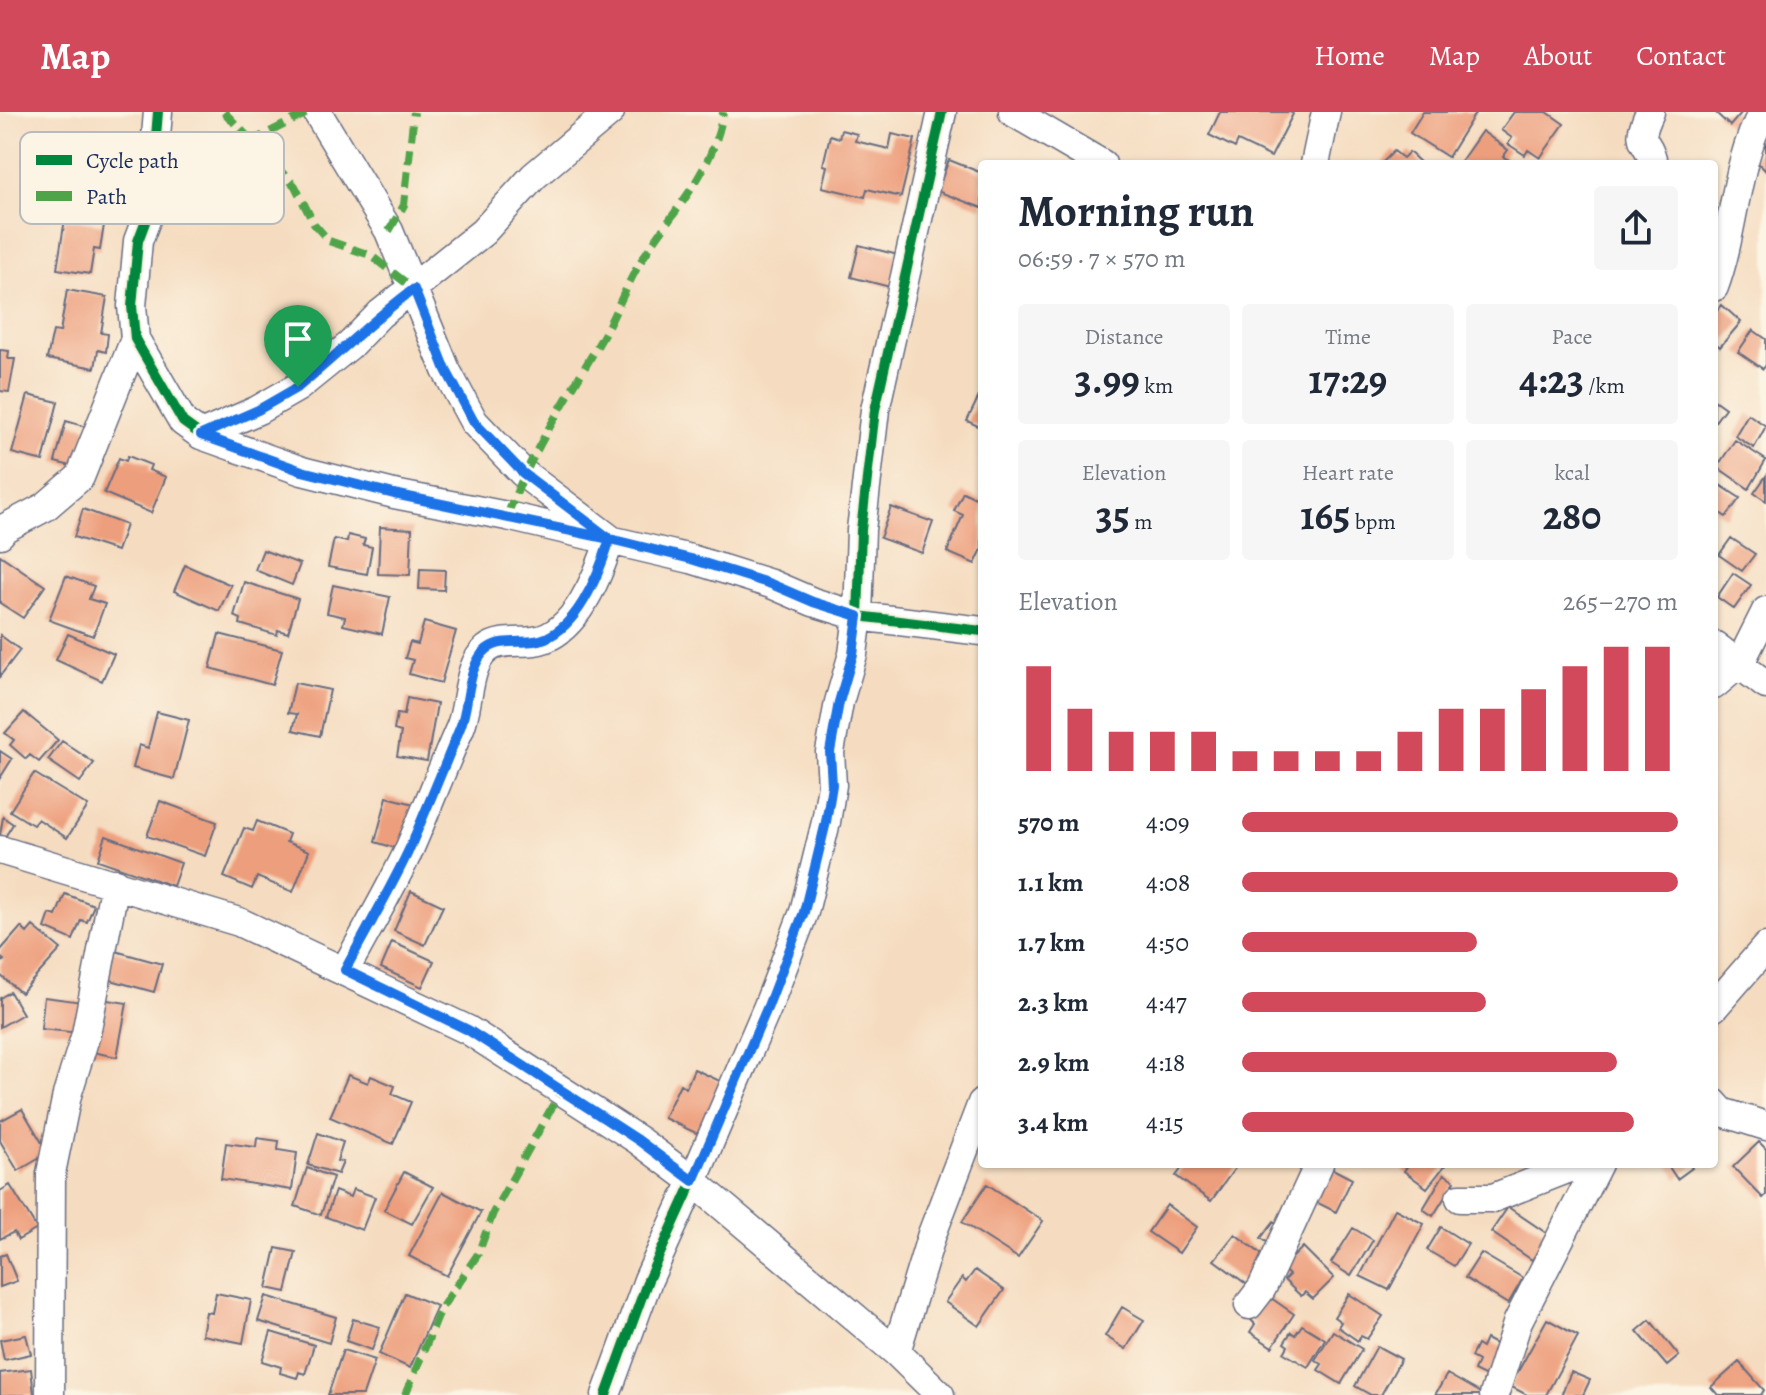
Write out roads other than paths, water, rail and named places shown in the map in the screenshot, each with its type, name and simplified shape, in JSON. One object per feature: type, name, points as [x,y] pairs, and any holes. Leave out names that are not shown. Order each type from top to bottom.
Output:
[{"type":"street","points":[[156,132],[158,112]]},
{"type":"street","points":[[317,112],[389,231],[446,370],[474,422],[523,473],[610,539]]},
{"type":"street","points":[[201,435],[258,410],[298,387],[350,345],[380,314],[483,232],[534,176],[610,112]]},
{"type":"street","points":[[606,1395],[648,1280],[768,1006],[804,912],[826,822],[832,785],[830,752],[839,702],[853,654],[858,616],[861,530],[875,410],[942,112]]},
{"type":"street","points":[[1013,112],[1095,160]]},
{"type":"street","points":[[1316,160],[1326,112]]},
{"type":"street","points":[[1650,112],[1641,141],[1652,160]]},
{"type":"street","points":[[1718,275],[1753,129],[1763,112]]},
{"type":"street","points":[[144,224],[138,241],[132,306],[135,339],[183,422],[201,435],[302,471],[691,559],[858,616],[978,631]]},
{"type":"street","points":[[0,534],[5,528],[45,507],[80,477],[135,339]]},
{"type":"street","points":[[345,970],[419,826],[466,715],[476,662],[488,648],[510,641],[535,641],[557,634],[585,598],[601,569],[610,539]]},
{"type":"street","points":[[1718,682],[1740,663],[1766,611]]},
{"type":"street","points":[[1718,648],[1766,685]]},
{"type":"street","points":[[0,850],[239,922],[468,1030],[638,1140],[693,1181],[896,1352],[940,1395]]},
{"type":"street","points":[[50,1395],[51,1173],[67,1095],[86,1034],[115,883]]},
{"type":"street","points":[[1718,1002],[1766,947]]},
{"type":"street","points":[[1718,1108],[1722,1112],[1766,1126]]},
{"type":"street","points":[[896,1352],[932,1234],[978,1113]]},
{"type":"street","points":[[1249,1305],[1262,1288],[1317,1168]]},
{"type":"street","points":[[1460,1198],[1493,1198],[1570,1168]]},
{"type":"street","points":[[1494,1395],[1518,1321],[1596,1168]]}]
